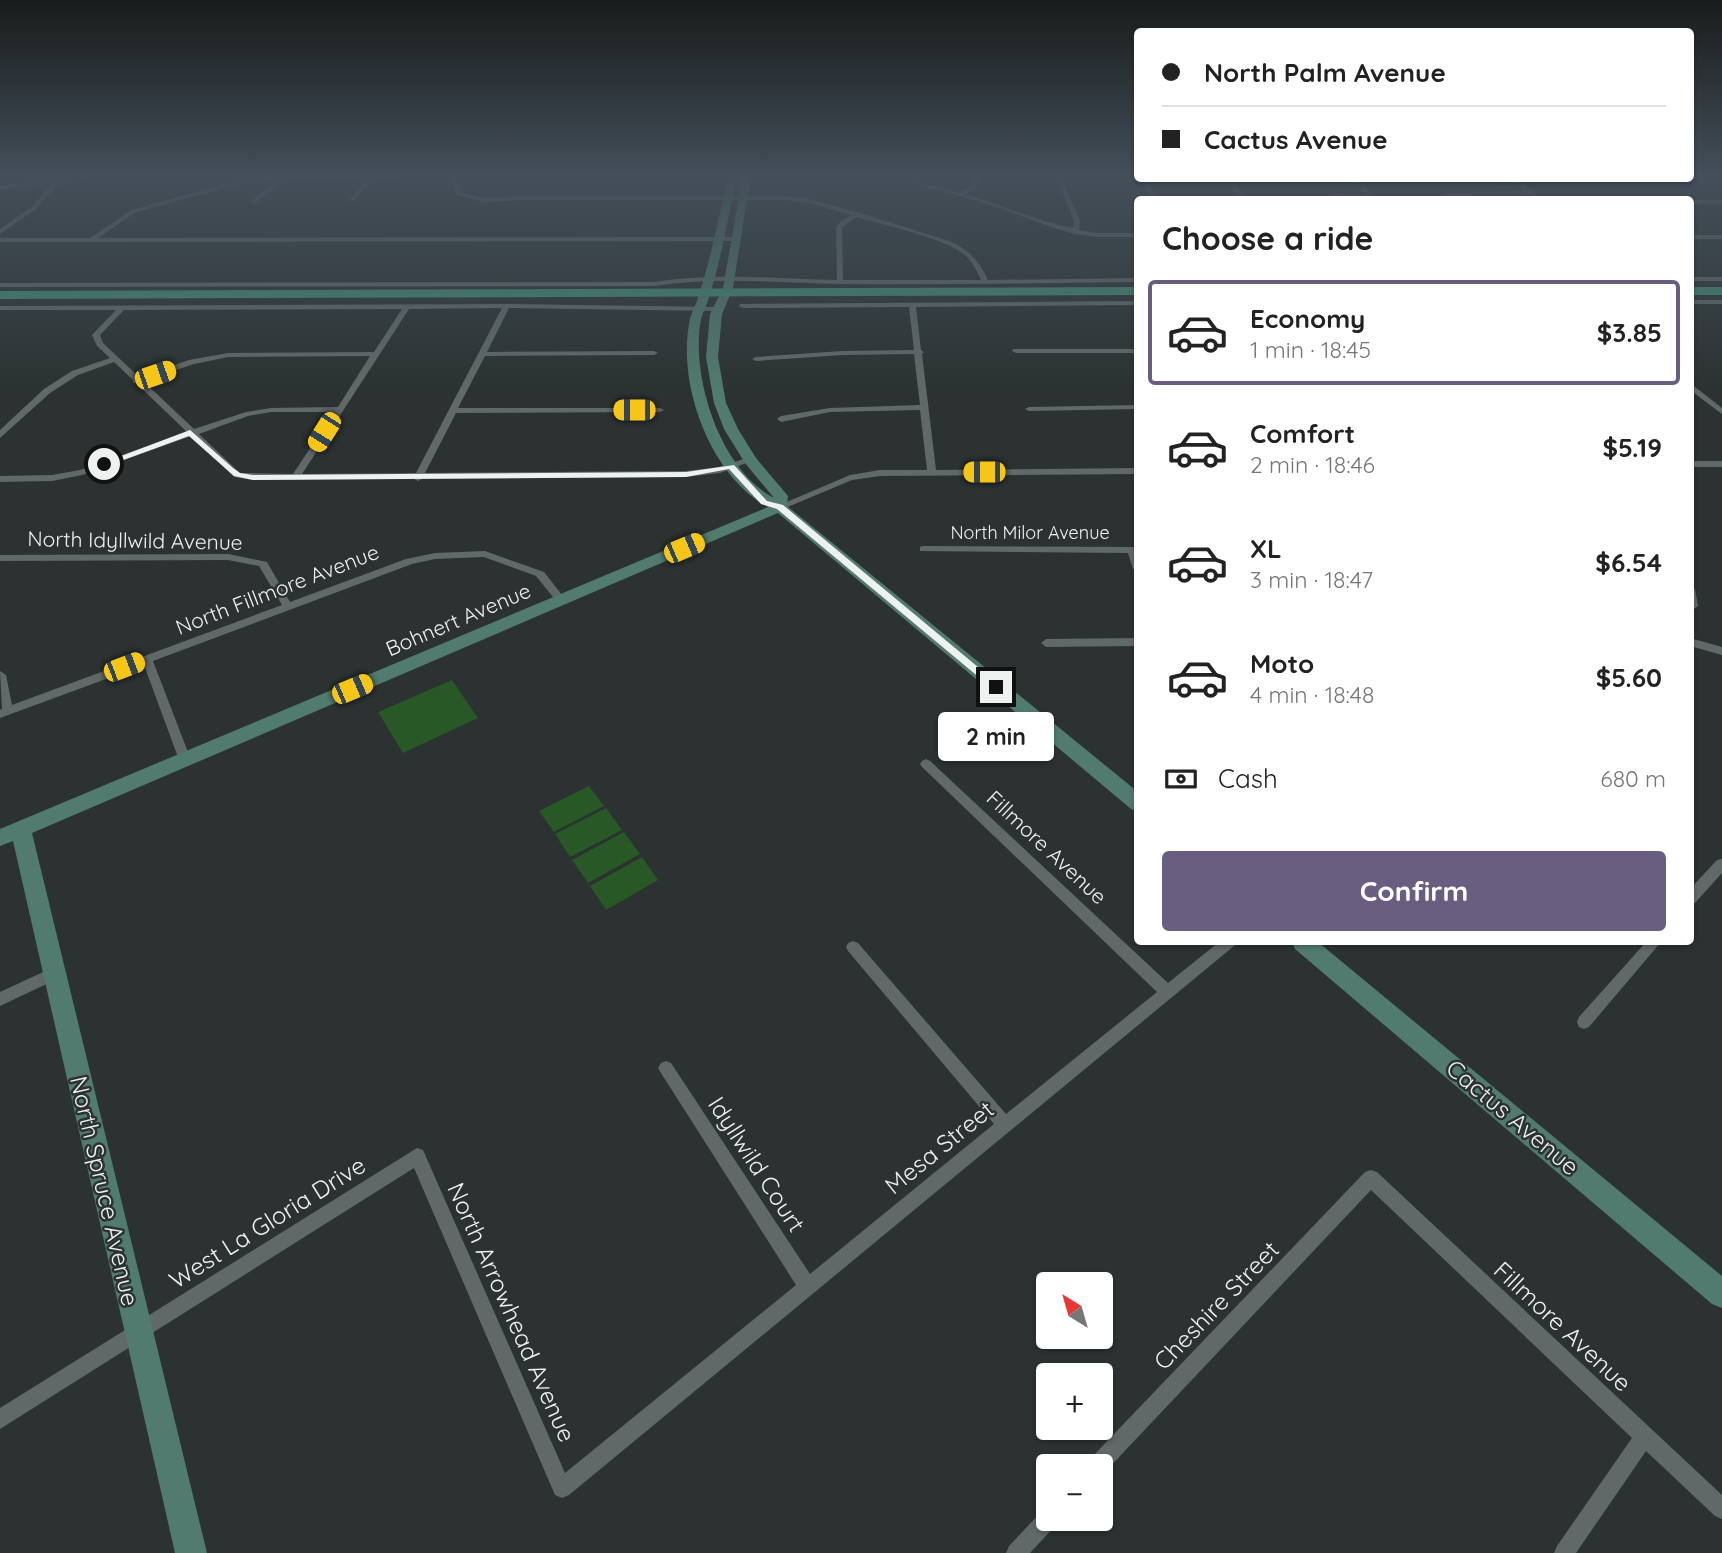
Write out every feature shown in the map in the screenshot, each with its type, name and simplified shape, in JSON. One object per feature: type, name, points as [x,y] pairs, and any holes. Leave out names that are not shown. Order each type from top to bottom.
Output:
[{"type":"main road","points":[[0,295],[1134,291]]},
{"type":"main road","points":[[1694,291],[1722,291]]},
{"type":"street","points":[[716,246],[699,309],[694,356],[698,395],[716,441],[731,467],[764,503],[780,507],[1134,801]]},
{"type":"street","points":[[734,246],[725,294],[717,312],[712,337],[715,382],[731,429],[750,460],[781,496],[780,507]]},
{"type":"street","points":[[839,246],[840,282]]},
{"type":"street","points":[[955,246],[976,260],[985,282]]},
{"type":"street","points":[[0,285],[654,285],[682,278],[707,277],[840,282],[1134,280]]},
{"type":"street","points":[[1694,279],[1722,279]]},
{"type":"street","points":[[1694,302],[1722,302]]},
{"type":"street","points":[[743,306],[1134,303]]},
{"type":"street","points":[[912,304],[920,352],[932,472]]},
{"type":"street","points":[[296,477],[407,306]]},
{"type":"street","points":[[0,307],[507,306],[699,309],[717,312]]},
{"type":"street","points":[[418,478],[507,306]]},
{"type":"street","points":[[123,307],[96,335],[100,344],[190,433],[237,475],[418,478],[686,474],[731,467],[750,460]]},
{"type":"street","points":[[1016,351],[1134,351]]},
{"type":"street","points":[[757,359],[842,353],[920,352]]},
{"type":"street","points":[[482,354],[654,353]]},
{"type":"street","points":[[136,381],[192,362],[228,355],[375,354]]},
{"type":"street","points":[[0,435],[47,391],[75,373],[114,359]]},
{"type":"street","points":[[1694,388],[1722,412]]},
{"type":"street","points":[[1694,401],[1709,401]]},
{"type":"street","points":[[781,419],[830,410],[925,407]]},
{"type":"street","points":[[1028,409],[1134,407]]},
{"type":"street","points":[[0,479],[52,478],[82,472],[258,412],[338,409]]},
{"type":"street","points":[[452,411],[660,410]]},
{"type":"street","points":[[1694,464],[1722,464]]},
{"type":"street","points":[[780,507],[850,478],[880,473],[1134,471]]},
{"type":"street","name":"Bohnert Avenue","points":[[10,834],[780,507]]},
{"type":"street","name":"North Milor Avenue","points":[[923,549],[1134,550]]},
{"type":"street","name":"North Fillmore Avenue","points":[[4,713],[410,561],[435,556],[485,554],[540,574],[561,600]]},
{"type":"street","name":"North Idyllwild Avenue","points":[[0,558],[247,559],[262,564],[287,605]]},
{"type":"street","points":[[1046,643],[1134,642]]},
{"type":"street","points":[[1694,643],[1722,651]]},
{"type":"street","points":[[148,659],[184,760]]},
{"type":"street","points":[[0,675],[4,713]]},
{"type":"street","name":"Fillmore Avenue","points":[[926,764],[1167,992]]},
{"type":"street","name":"North Spruce Avenue","points":[[10,834],[54,973],[191,1553]]},
{"type":"street","points":[[1694,894],[1718,867]]},
{"type":"street","name":"Mesa Street","points":[[562,1488],[1225,945]]},
{"type":"street","name":"Cactus Avenue","points":[[1307,945],[1722,1294]]},
{"type":"street","points":[[1584,1022],[1651,945]]},
{"type":"street","points":[[853,947],[1005,1125]]},
{"type":"street","points":[[0,999],[54,973]]},
{"type":"street","name":"Idyllwild Court","points":[[666,1068],[807,1286]]},
{"type":"street","name":"West La Gloria Drive","points":[[0,1419],[417,1156]]},
{"type":"street","name":"North Arrowhead Avenue","points":[[417,1156],[562,1488]]},
{"type":"street","name":"Fillmore Avenue","points":[[1371,1178],[1722,1509]]},
{"type":"street","name":"Cheshire Street","points":[[1108,1454],[1371,1178]]},
{"type":"street","points":[[1564,1553],[1645,1436]]},
{"type":"street","points":[[1016,1553],[1037,1531]]},
{"type":"green space","points":[[452,680],[478,718],[403,753],[378,712]]},
{"type":"green space","points":[[589,786],[604,806],[554,832],[539,811]]},
{"type":"green space","points":[[606,808],[622,830],[570,857],[555,834]]},
{"type":"green space","points":[[624,832],[640,854],[588,883],[572,860]]},
{"type":"green space","points":[[642,857],[658,880],[606,910],[590,886]]},
{"type":"route","points":[[104,464],[190,433],[237,475],[253,477],[418,478],[686,474],[731,467],[764,503],[780,507],[996,687]]}]
